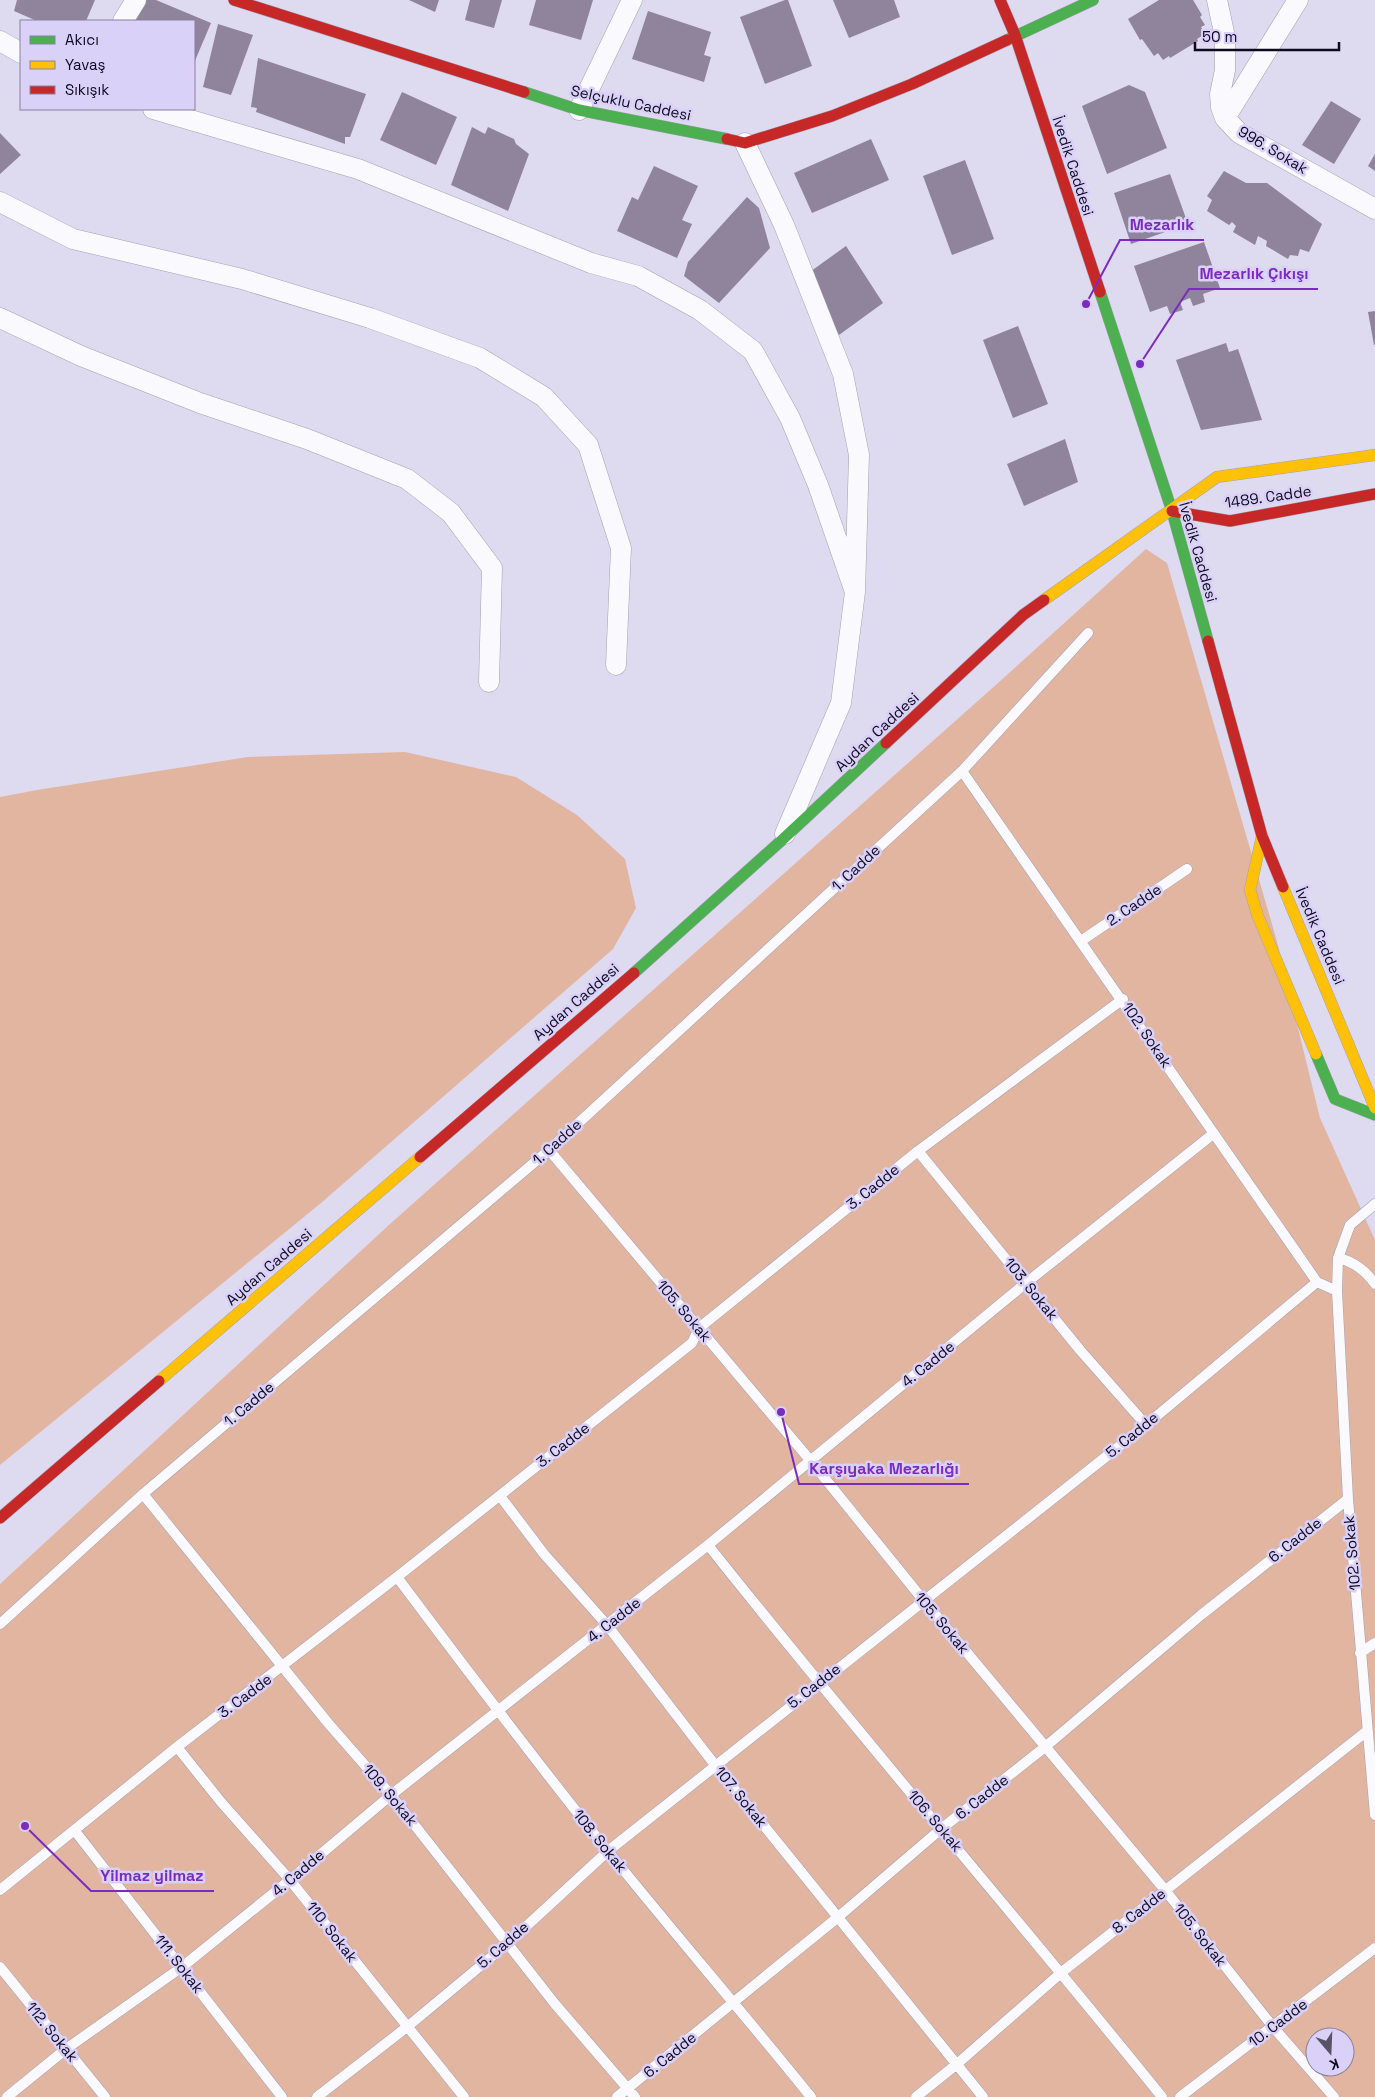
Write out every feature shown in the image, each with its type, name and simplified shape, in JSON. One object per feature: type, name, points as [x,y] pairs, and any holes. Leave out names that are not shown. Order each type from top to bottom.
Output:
[{"type":"street","points":[[124,20],[136,0]]},
{"type":"street","name":"Selçuklu Caddesi","points":[[234,0],[579,110],[745,142],[832,116],[912,84],[1014,35],[1093,0]]},
{"type":"street","points":[[579,110],[632,0]]},
{"type":"street","name":"İvedik Caddesi","points":[[1000,0],[1014,35],[1172,511],[1262,836],[1375,1108]]},
{"type":"street","name":"996. Sokak","points":[[1217,0],[1225,37],[1225,70],[1220,94],[1221,107],[1226,118],[1238,133],[1375,209]]},
{"type":"street","points":[[1226,118],[1298,0]]},
{"type":"street","points":[[0,41],[20,52]]},
{"type":"street","points":[[156,110],[358,169],[591,263],[638,276],[700,310],[753,351],[790,418],[818,485],[855,592]]},
{"type":"street","points":[[745,142],[784,225],[842,374],[859,455],[855,592],[842,702],[782,840]]},
{"type":"street","points":[[0,202],[73,238],[242,279],[380,321],[480,358],[544,397],[588,445],[621,548],[616,665]]},
{"type":"street","points":[[0,318],[81,356],[172,392],[307,439],[407,479],[450,513],[492,568],[489,682]]},
{"type":"street","name":"1489. Cadde","points":[[1172,511],[1217,477],[1375,455]]},
{"type":"street","name":"1489. Cadde","points":[[1172,511],[1230,521],[1375,494]]},
{"type":"street","name":"Aydan Caddesi","points":[[0,1518],[646,962],[782,840],[1023,615],[1172,511]]},
{"type":"street","points":[[1262,836],[1250,890],[1257,914],[1335,1099],[1375,1115]]},
{"type":"lane","name":"1. Cadde","points":[[0,1624],[143,1494],[548,1150],[962,770],[1088,633]]},
{"type":"lane","name":"102. Sokak","points":[[962,770],[1123,999],[1213,1134],[1318,1282],[1337,1291]]},
{"type":"lane","name":"2. Cadde","points":[[1081,941],[1187,869]]},
{"type":"lane","name":"3. Cadde","points":[[0,1890],[177,1747],[283,1667],[692,1343],[699,1328],[918,1151],[1123,999]]},
{"type":"lane","name":"4. Cadde","points":[[7,2097],[66,2049],[182,1967],[290,1880],[391,1794],[708,1545],[1026,1283],[1213,1134]]},
{"type":"lane","name":"105. Sokak","points":[[548,1150],[810,1460],[924,1601],[1165,1890],[1273,2027],[1334,2097]]},
{"type":"lane","name":"103. Sokak","points":[[918,1151],[1080,1350],[1146,1425]]},
{"type":"lane","name":"102. Sokak","points":[[1375,1204],[1350,1224],[1338,1258],[1337,1291],[1348,1499],[1375,1815]]},
{"type":"lane","points":[[1338,1258],[1349,1260],[1375,1284]]},
{"type":"lane","name":"5. Cadde","points":[[317,2097],[407,2027],[508,1943],[608,1851],[818,1682],[924,1601],[1146,1425],[1318,1282]]},
{"type":"lane","name":"109. Sokak","points":[[143,1494],[328,1723],[391,1794],[555,2004],[635,2097]]},
{"type":"lane","name":"107. Sokak","points":[[500,1496],[544,1554],[607,1626],[837,1918],[984,2097]]},
{"type":"lane","name":"6. Cadde","points":[[617,2097],[837,1918],[941,1829],[1045,1747],[1201,1615],[1348,1499]]},
{"type":"lane","name":"106. Sokak","points":[[708,1545],[818,1682],[1062,1972],[1162,2097]]},
{"type":"lane","name":"108. Sokak","points":[[397,1577],[496,1710],[608,1851],[735,2002],[811,2097]]},
{"type":"lane","points":[[1360,1653],[1375,1643]]},
{"type":"lane","name":"8. Cadde","points":[[916,2097],[957,2064],[1062,1972],[1367,1730]]},
{"type":"lane","name":"110. Sokak","points":[[177,1747],[221,1802],[290,1880],[464,2097]]},
{"type":"lane","name":"111. Sokak","points":[[74,1831],[282,2097]]},
{"type":"lane","name":"10. Cadde","points":[[1180,2097],[1375,1948]]},
{"type":"lane","name":"112. Sokak","points":[[0,1967],[105,2097]]},
{"type":"shaded area","points":[[1146,549],[1167,563],[1276,938],[1320,1118],[1375,1240],[1375,2097],[0,2097],[0,1584],[390,1224]]},
{"type":"shaded area","points":[[405,752],[516,777],[577,815],[625,859],[636,908],[613,949],[321,1203],[0,1465],[0,797],[248,757]]},
{"type":"building","points":[[17,0],[95,0],[86,20],[35,20],[14,11]]},
{"type":"building","points":[[141,0],[156,0],[211,23],[195,61],[195,20],[133,20]]},
{"type":"building","points":[[409,0],[439,0],[435,12]]},
{"type":"building","points":[[470,0],[502,0],[494,28],[465,20]]},
{"type":"building","points":[[536,0],[593,0],[581,40],[529,25]]},
{"type":"building","points":[[788,0],[812,66],[765,84],[740,17]]},
{"type":"building","points":[[833,0],[894,0],[900,17],[849,38]]},
{"type":"building","points":[[1159,0],[1193,0],[1202,15],[1200,17],[1205,25],[1201,27],[1205,34],[1197,39],[1198,41],[1170,58],[1169,56],[1163,60],[1158,53],[1154,56],[1142,39],[1140,40],[1128,19]]},
{"type":"building","points":[[648,11],[711,32],[704,55],[711,57],[704,82],[632,59]]},
{"type":"building","points":[[218,24],[253,35],[231,95],[203,87]]},
{"type":"building","points":[[258,58],[366,94],[350,137],[345,137],[345,144],[256,112],[257,108],[251,107]]},
{"type":"building","points":[[1129,85],[1145,92],[1167,148],[1107,174],[1082,106]]},
{"type":"building","points":[[402,92],[457,117],[436,165],[380,140]]},
{"type":"building","points":[[1331,101],[1361,119],[1334,164],[1302,145]]},
{"type":"building","points":[[472,127],[485,134],[488,127],[514,139],[516,144],[529,154],[508,211],[451,185]]},
{"type":"building","points":[[0,133],[21,155],[0,174]]},
{"type":"building","points":[[871,139],[889,180],[812,213],[794,173]]},
{"type":"building","points":[[1375,154],[1375,171],[1368,166]]},
{"type":"building","points":[[965,160],[994,239],[952,255],[923,176]]},
{"type":"building","points":[[654,166],[698,186],[682,220],[692,224],[677,258],[617,231],[632,197],[638,200]]},
{"type":"building","points":[[1224,171],[1246,183],[1267,183],[1322,224],[1309,252],[1300,249],[1298,256],[1290,255],[1288,259],[1266,246],[1267,241],[1258,236],[1255,245],[1233,232],[1236,226],[1232,222],[1229,225],[1207,211],[1212,200],[1207,196]]},
{"type":"building","points":[[1170,174],[1188,224],[1131,244],[1114,193]]},
{"type":"building","points":[[747,197],[759,208],[770,248],[719,303],[684,276],[688,262]]},
{"type":"building","points":[[1204,242],[1220,288],[1203,294],[1205,302],[1193,306],[1190,298],[1180,302],[1183,310],[1170,314],[1167,306],[1150,312],[1134,266]]},
{"type":"building","points":[[846,246],[883,303],[839,335],[807,274]]},
{"type":"building","points":[[1375,311],[1375,345],[1374,345],[1368,312]]},
{"type":"building","points":[[1018,326],[1048,404],[1013,418],[983,340]]},
{"type":"building","points":[[1226,343],[1229,352],[1238,349],[1262,420],[1201,430],[1176,360]]},
{"type":"building","points":[[1065,439],[1078,482],[1024,506],[1007,464]]},
{"type":"traffic: fast","points":[[1007,40],[1093,0]]},
{"type":"traffic: fast","points":[[524,92],[579,110],[727,139]]},
{"type":"traffic: fast","points":[[1100,292],[1172,511],[1208,641]]},
{"type":"traffic: fast","points":[[634,973],[782,840],[886,743]]},
{"type":"traffic: fast","points":[[1316,1054],[1335,1099],[1375,1115]]},
{"type":"traffic: slow","points":[[1044,600],[1217,477],[1375,455]]},
{"type":"traffic: slow","points":[[1262,836],[1250,890],[1257,914],[1316,1054]]},
{"type":"traffic: slow","points":[[1283,887],[1375,1108]]},
{"type":"traffic: slow","points":[[159,1381],[420,1157]]},
{"type":"traffic: jam","points":[[234,0],[524,92]]},
{"type":"traffic: jam","points":[[1000,0],[1015,35],[1100,292]]},
{"type":"traffic: jam","points":[[727,139],[745,143],[832,116],[912,84],[1007,40]]},
{"type":"traffic: jam","points":[[1172,511],[1230,521],[1375,494]]},
{"type":"traffic: jam","points":[[886,743],[1023,615],[1044,600]]},
{"type":"traffic: jam","points":[[1208,641],[1262,836],[1283,887]]},
{"type":"traffic: jam","points":[[420,1157],[634,973]]},
{"type":"traffic: jam","points":[[0,1518],[159,1381]]},
{"type":"place","name":"Mezarlık","points":[[1086,304]]},
{"type":"place","name":"Mezarlık Çıkışı","points":[[1140,364]]},
{"type":"place","name":"Karşıyaka Mezarlığı","points":[[781,1412]]},
{"type":"place","name":"Yilmaz yilmaz","points":[[25,1826]]}]
